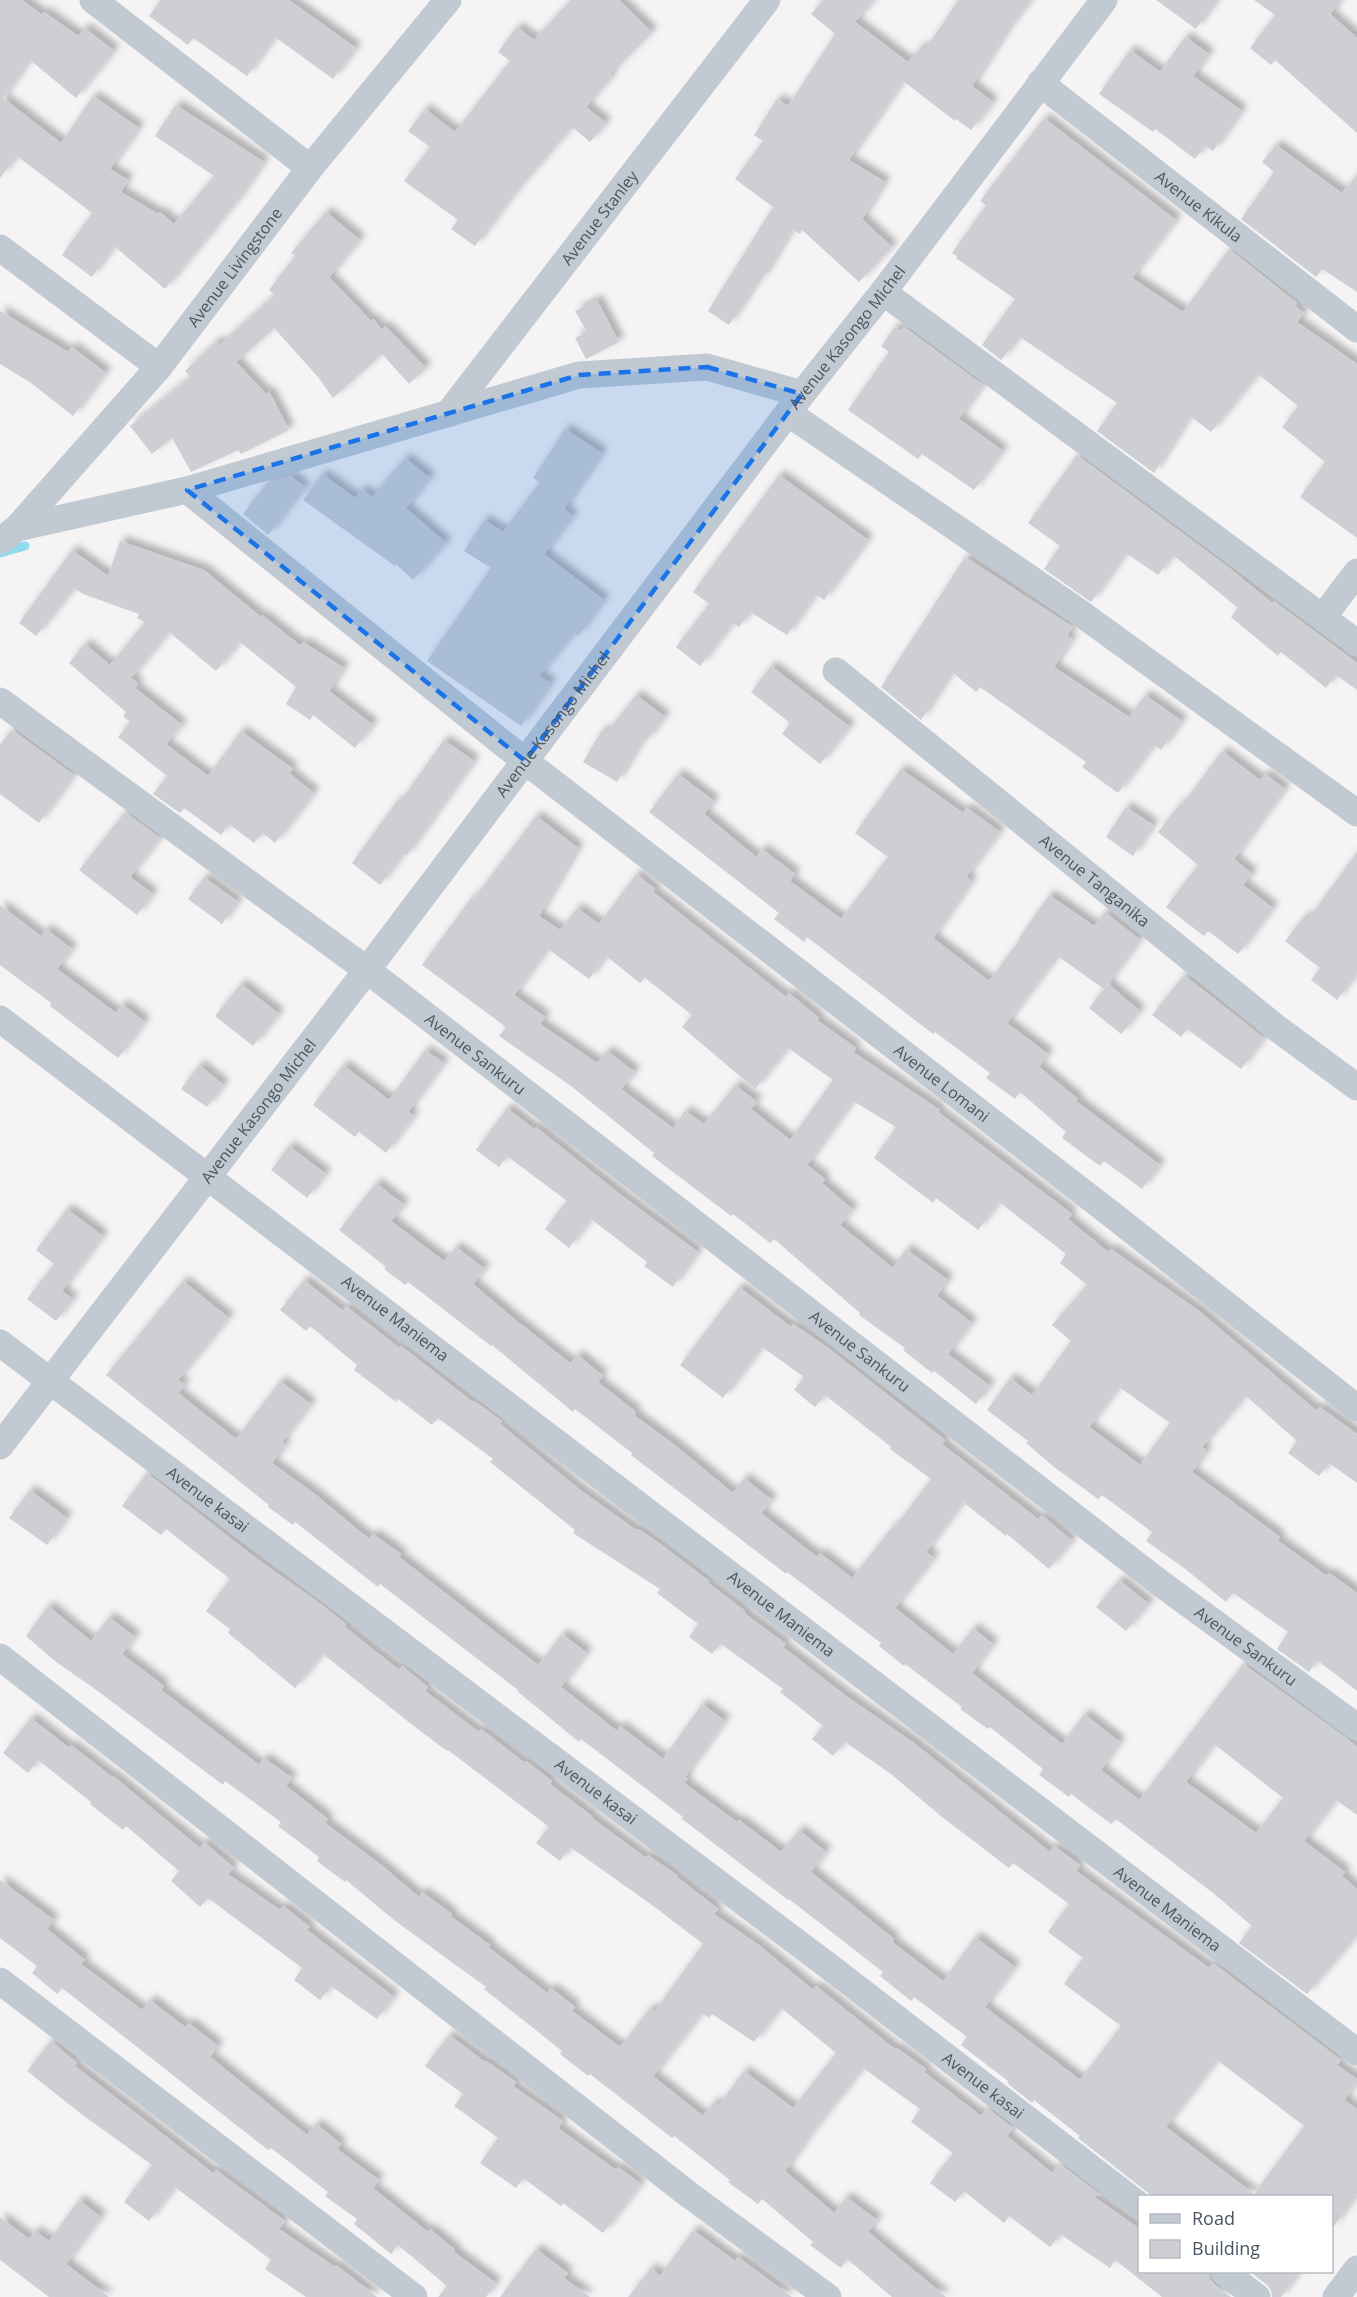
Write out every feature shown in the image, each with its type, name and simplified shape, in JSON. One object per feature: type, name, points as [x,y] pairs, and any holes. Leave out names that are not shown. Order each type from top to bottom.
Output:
[{"type":"street","points":[[93,0],[310,168]]},
{"type":"street","name":"Avenue Livingstone","points":[[8,534],[159,367],[310,168],[448,0]]},
{"type":"street","name":"Avenue Kasongo Michel","points":[[0,1446],[367,970],[795,403],[883,292],[1104,0]]},
{"type":"street","name":"Avenue Stanley","points":[[448,414],[759,10]]},
{"type":"street","name":"Avenue Kikula","points":[[1040,83],[1357,329]]},
{"type":"street","points":[[0,248],[159,367]]},
{"type":"street","points":[[883,292],[1357,642]]},
{"type":"street","points":[[8,534],[187,490],[579,375],[707,367],[795,403],[1357,813]]},
{"type":"street","name":"Avenue Lomani","points":[[187,490],[525,761],[1115,1217],[1357,1408]]},
{"type":"street","points":[[1323,616],[1357,572]]},
{"type":"street","name":"Avenue Tanganika","points":[[836,671],[1278,1029],[1357,1087]]},
{"type":"street","name":"Avenue Sankuru","points":[[0,701],[367,970],[1151,1575],[1357,1727]]},
{"type":"street","name":"Avenue Maniema","points":[[0,1019],[208,1175],[994,1778],[1357,2052]]},
{"type":"street","name":"Avenue kasai","points":[[0,1343],[825,1964],[1138,2204]]},
{"type":"street","points":[[0,1657],[688,2194],[828,2297]]},
{"type":"street","points":[[0,1981],[414,2297]]},
{"type":"street","points":[[1336,2297],[1357,2269]]},
{"type":"street","points":[[1227,2273],[1257,2297]]},
{"type":"highlighted area","points":[[707,367],[802,394],[525,761],[187,490],[579,375]]},
{"type":"building","points":[[0,0],[22,0],[42,15],[44,12],[78,36],[85,28],[114,51],[76,98],[30,60],[3,98],[61,143],[93,96],[139,128],[110,169],[128,180],[121,192],[158,214],[160,212],[174,224],[214,176],[155,136],[176,105],[264,162],[237,201],[165,289],[114,246],[92,277],[62,255],[92,213],[17,156],[0,178]]},
{"type":"building","points":[[161,0],[289,0],[356,48],[333,79],[275,37],[247,76],[193,38],[188,45],[149,16]]},
{"type":"building","points":[[571,0],[619,0],[652,32],[610,74],[612,76],[586,107],[606,123],[590,142],[572,127],[514,194],[475,246],[451,229],[458,220],[404,181],[430,147],[408,131],[425,109],[455,132],[510,61],[498,52],[517,27],[534,40]]},
{"type":"building","points":[[823,0],[874,0],[855,22],[908,62],[921,47],[925,50],[958,0],[1031,0],[1007,31],[972,86],[993,102],[971,130],[956,119],[955,121],[903,81],[849,160],[885,182],[862,219],[892,247],[859,282],[802,230],[800,234],[792,229],[762,279],[760,278],[729,325],[708,311],[773,207],[735,179],[763,141],[754,135],[777,99],[788,106],[835,34],[811,14]]},
{"type":"building","points":[[1156,0],[1217,0],[1196,29]]},
{"type":"building","points":[[1254,0],[1341,0],[1330,14],[1357,38],[1357,133],[1275,60],[1271,65],[1250,48],[1275,15]]},
{"type":"building","points":[[1185,37],[1209,54],[1193,76],[1242,111],[1213,151],[1205,146],[1195,159],[1155,129],[1153,132],[1099,94],[1130,50],[1160,72]]},
{"type":"building","points":[[1044,118],[1176,220],[1132,278],[1183,312],[1229,249],[1297,303],[1295,306],[1304,313],[1297,322],[1357,364],[1357,538],[1300,497],[1325,462],[1282,427],[1298,406],[1258,374],[1211,432],[1190,416],[1154,473],[1097,431],[1117,403],[1020,337],[1001,360],[982,345],[1015,299],[952,253],[986,205],[980,201]]},
{"type":"building","points":[[1276,145],[1342,193],[1357,175],[1357,292],[1322,269],[1316,277],[1241,219],[1274,172],[1262,162]]},
{"type":"building","points":[[326,212],[360,240],[329,277],[371,321],[373,319],[382,330],[385,326],[426,368],[409,384],[382,354],[333,398],[318,377],[274,328],[236,362],[266,394],[269,391],[289,430],[241,454],[238,450],[191,472],[172,438],[152,454],[130,426],[191,377],[185,371],[217,341],[220,345],[275,295],[269,290],[295,256],[291,253]]},
{"type":"building","points":[[597,300],[619,342],[586,359],[575,338],[587,332],[575,311]]},
{"type":"building","points":[[0,311],[68,352],[72,347],[106,373],[73,416],[31,383],[0,364]]},
{"type":"building","points":[[895,327],[901,331],[904,327],[983,385],[959,419],[1003,451],[974,490],[922,454],[918,459],[848,410],[889,352],[881,346]]},
{"type":"building","points":[[565,429],[602,453],[564,509],[573,516],[544,554],[604,600],[578,636],[574,633],[539,676],[551,683],[521,726],[427,661],[491,568],[464,551],[484,520],[503,532],[540,482],[533,478]]},
{"type":"building","points":[[1077,455],[1228,567],[1272,603],[1274,601],[1357,663],[1357,690],[1336,675],[1326,688],[1281,652],[1278,656],[1231,617],[1238,608],[1173,555],[1158,575],[1126,553],[1091,602],[1044,569],[1060,546],[1028,523]]},
{"type":"building","points":[[405,458],[430,478],[406,508],[446,543],[413,580],[396,564],[395,566],[303,500],[322,474],[355,498],[362,489],[372,497]]},
{"type":"building","points":[[779,475],[868,540],[824,600],[816,594],[787,635],[750,612],[739,627],[733,623],[700,666],[676,647],[709,604],[693,592]]},
{"type":"building","points":[[291,476],[305,487],[268,535],[243,514],[267,483]]},
{"type":"building","points":[[120,541],[204,570],[261,617],[262,615],[301,646],[303,642],[344,668],[329,691],[373,725],[355,748],[313,715],[310,720],[286,704],[296,687],[240,642],[216,671],[169,632],[131,678],[138,684],[135,688],[182,725],[166,744],[208,776],[241,731],[293,769],[289,773],[314,793],[275,843],[263,833],[254,843],[229,824],[221,835],[184,808],[180,813],[153,794],[167,776],[118,737],[130,722],[123,716],[126,712],[69,663],[85,644],[110,665],[145,622],[137,618],[139,614],[83,594],[74,588],[36,636],[19,623],[72,550],[108,576]]},
{"type":"building","points":[[965,557],[1073,627],[1067,636],[1072,639],[1054,667],[1129,717],[1145,695],[1182,721],[1161,750],[1154,745],[1118,793],[1082,767],[1086,762],[980,687],[976,692],[952,672],[921,720],[881,687]]},
{"type":"building","points":[[771,666],[850,727],[820,764],[782,734],[790,723],[751,692]]},
{"type":"building","points":[[636,695],[665,717],[646,741],[643,739],[617,782],[583,762],[602,730],[606,733]]},
{"type":"building","points":[[12,730],[74,775],[39,823],[0,794],[0,744]]},
{"type":"building","points":[[444,740],[474,761],[406,856],[403,854],[380,885],[352,863]]},
{"type":"building","points":[[1222,751],[1260,780],[1265,774],[1285,789],[1234,859],[1252,874],[1243,885],[1273,908],[1238,954],[1208,931],[1204,936],[1166,907],[1198,865],[1158,832],[1181,803],[1182,805]]},
{"type":"building","points":[[901,769],[963,813],[967,808],[1000,832],[966,877],[972,881],[933,938],[989,981],[1049,895],[1094,926],[1105,912],[1140,940],[1104,989],[1059,957],[1007,1023],[1048,1054],[1039,1067],[1078,1099],[1076,1101],[1160,1165],[1142,1189],[1104,1161],[1100,1166],[1062,1138],[1066,1132],[1020,1092],[1015,1099],[986,1078],[990,1073],[935,1032],[933,1034],[807,937],[804,942],[774,919],[779,913],[649,812],[678,774],[714,801],[704,814],[756,857],[762,849],[795,874],[790,881],[841,919],[888,857],[855,833]]},
{"type":"building","points":[[1126,807],[1153,825],[1133,856],[1106,837]]},
{"type":"building","points":[[125,812],[160,838],[130,877],[153,894],[137,915],[79,870]]},
{"type":"building","points":[[536,816],[578,848],[539,916],[560,930],[577,908],[599,924],[636,874],[655,889],[653,892],[786,997],[789,993],[819,1018],[817,1020],[856,1048],[853,1052],[940,1110],[938,1112],[1072,1214],[1068,1219],[1108,1252],[1111,1249],[1199,1311],[1317,1411],[1320,1407],[1357,1434],[1357,1483],[1329,1463],[1319,1476],[1288,1453],[1297,1441],[1246,1396],[1202,1447],[1207,1451],[1192,1472],[1280,1537],[1277,1540],[1327,1576],[1329,1573],[1357,1593],[1357,1691],[1317,1660],[1309,1672],[1277,1649],[1288,1632],[1233,1593],[1226,1602],[1146,1541],[1152,1532],[1102,1495],[1098,1499],[1054,1467],[1026,1443],[1028,1441],[987,1410],[1010,1378],[1032,1395],[1071,1341],[1052,1325],[1087,1285],[1060,1263],[1066,1254],[999,1202],[978,1230],[936,1198],[933,1203],[874,1158],[896,1127],[853,1101],[807,1165],[825,1179],[822,1183],[853,1210],[840,1225],[893,1268],[906,1249],[948,1280],[937,1296],[972,1323],[948,1354],[990,1386],[976,1404],[934,1371],[932,1373],[903,1350],[905,1348],[859,1315],[860,1313],[774,1239],[770,1243],[733,1214],[731,1216],[652,1156],[654,1153],[571,1086],[499,1036],[506,1027],[422,965],[472,897],[474,898]],"holes":[[[548,949],[589,979],[606,956],[640,983],[645,978],[692,1015],[682,1027],[755,1089],[788,1048],[833,1080],[790,1140],[751,1109],[757,1102],[735,1085],[704,1124],[685,1111],[673,1128],[621,1089],[635,1072],[607,1051],[597,1063],[540,1024],[545,1017],[514,995]],[[1119,1387],[1170,1423],[1140,1465],[1089,1427]]]},
{"type":"building","points":[[1357,852],[1357,973],[1337,1000],[1311,980],[1320,968],[1285,941],[1304,917],[1308,919]]},
{"type":"building","points":[[204,877],[238,902],[222,924],[188,899]]},
{"type":"building","points":[[0,905],[41,936],[46,929],[72,949],[57,969],[116,1013],[122,1004],[145,1022],[118,1058],[0,965]]},
{"type":"building","points":[[1184,975],[1264,1038],[1241,1069],[1187,1029],[1181,1037],[1152,1015]]},
{"type":"building","points":[[241,984],[279,1014],[253,1046],[215,1016]]},
{"type":"building","points":[[1108,984],[1140,1011],[1121,1034],[1089,1008]]},
{"type":"building","points":[[425,1050],[444,1063],[408,1112],[414,1116],[386,1153],[359,1132],[355,1137],[313,1105],[343,1065],[389,1100]]},
{"type":"building","points":[[199,1065],[224,1085],[207,1107],[181,1089]]},
{"type":"building","points":[[507,1108],[534,1129],[536,1127],[621,1195],[698,1252],[673,1287],[644,1266],[647,1262],[591,1219],[569,1248],[545,1229],[567,1201],[507,1156],[499,1167],[476,1150]]},
{"type":"building","points":[[289,1146],[326,1174],[307,1198],[271,1170]]},
{"type":"building","points":[[376,1183],[404,1205],[391,1221],[444,1261],[456,1247],[485,1269],[473,1284],[513,1318],[570,1363],[578,1355],[603,1376],[598,1382],[636,1412],[634,1415],[733,1493],[744,1478],[772,1500],[761,1513],[817,1557],[820,1553],[852,1578],[931,1479],[890,1449],[891,1447],[825,1395],[815,1407],[794,1390],[804,1377],[762,1347],[723,1398],[680,1365],[739,1287],[791,1327],[793,1324],[827,1347],[945,1440],[942,1444],[1038,1519],[1042,1515],[1072,1541],[1049,1569],[963,1502],[926,1552],[934,1558],[895,1608],[953,1654],[973,1628],[993,1644],[972,1673],[1062,1744],[1084,1714],[1120,1742],[1101,1770],[1139,1800],[1243,1664],[1357,1747],[1357,1815],[1336,1800],[1304,1841],[1345,1872],[1342,1876],[1357,1889],[1357,1935],[1307,1994],[1239,1943],[1252,1926],[1213,1893],[1116,1819],[1111,1824],[1071,1794],[1069,1797],[1039,1775],[1043,1769],[990,1727],[988,1729],[960,1709],[962,1707],[879,1646],[881,1643],[787,1572],[786,1574],[575,1409],[573,1412],[492,1345],[408,1282],[405,1285],[384,1269],[386,1267],[339,1230]],"holes":[[[1214,1744],[1283,1798],[1256,1833],[1186,1782]]]},
{"type":"building","points":[[67,1209],[103,1236],[62,1291],[73,1299],[56,1321],[27,1299],[54,1264],[36,1250]]},
{"type":"building","points":[[304,1280],[343,1311],[346,1306],[399,1348],[401,1346],[473,1402],[502,1421],[500,1424],[579,1489],[636,1530],[638,1529],[659,1543],[709,1581],[708,1583],[745,1611],[744,1613],[786,1644],[783,1647],[846,1696],[914,1743],[1050,1852],[1054,1846],[1080,1865],[1076,1871],[1209,1968],[1213,1963],[1341,2060],[1337,2065],[1357,2079],[1357,2083],[1344,2100],[1357,2109],[1357,2194],[1333,2228],[1333,2195],[1151,2195],[1078,2138],[1080,2136],[1034,2100],[1032,2103],[1007,2083],[1008,2081],[961,2045],[967,2037],[914,1997],[911,2001],[880,1976],[883,1972],[581,1739],[579,1742],[518,1690],[380,1584],[378,1587],[295,1522],[293,1525],[268,1507],[269,1505],[106,1375],[183,1281],[229,1318],[178,1380],[185,1385],[178,1393],[236,1439],[280,1381],[311,1404],[282,1442],[286,1445],[272,1463],[316,1495],[369,1539],[373,1534],[401,1554],[399,1557],[538,1665],[562,1634],[587,1653],[561,1687],[617,1731],[620,1726],[663,1759],[702,1704],[725,1721],[685,1777],[688,1779],[684,1783],[781,1852],[799,1830],[826,1852],[811,1872],[894,1939],[892,1942],[943,1981],[975,1937],[1015,1967],[985,2007],[1080,2080],[1121,2026],[1064,1984],[1083,1958],[1048,1932],[1069,1904],[1013,1863],[1009,1868],[942,1817],[891,1774],[845,1742],[833,1756],[812,1739],[823,1726],[780,1692],[783,1689],[721,1644],[712,1654],[689,1637],[698,1624],[657,1593],[660,1589],[573,1533],[575,1530],[490,1462],[493,1459],[438,1418],[432,1425],[398,1399],[396,1402],[354,1370],[357,1365],[310,1326],[306,1331],[280,1310]],"holes":[[[1217,2060],[1304,2126],[1254,2194],[1166,2127]]]},
{"type":"building","points":[[147,1473],[257,1559],[318,1602],[399,1670],[402,1666],[428,1687],[425,1691],[479,1732],[481,1729],[552,1781],[550,1784],[592,1818],[646,1858],[648,1855],[678,1876],[718,1909],[714,1914],[760,1946],[813,1990],[816,1986],[896,2050],[897,2048],[926,2069],[924,2072],[981,2116],[987,2108],[1013,2128],[1007,2136],[1052,2173],[1059,2163],[1102,2196],[1093,2196],[1138,2228],[1138,2273],[1208,2273],[1214,2284],[1231,2297],[1162,2297],[1115,2260],[1110,2268],[1060,2234],[1050,2247],[1009,2216],[1004,2223],[964,2191],[955,2202],[930,2183],[953,2153],[911,2122],[920,2109],[863,2068],[810,2135],[785,2171],[834,2213],[846,2197],[877,2220],[868,2232],[946,2297],[892,2297],[847,2259],[841,2268],[810,2245],[813,2242],[762,2199],[758,2204],[674,2136],[672,2138],[590,2074],[588,2076],[560,2054],[562,2051],[484,1989],[486,1987],[394,1920],[346,1880],[345,1882],[317,1861],[319,1857],[278,1826],[281,1822],[225,1781],[223,1785],[56,1662],[26,1636],[48,1606],[91,1641],[109,1617],[135,1637],[122,1654],[164,1686],[161,1690],[259,1765],[264,1758],[292,1778],[286,1786],[328,1819],[325,1823],[380,1864],[419,1897],[422,1892],[452,1914],[450,1916],[490,1945],[488,1947],[547,1993],[551,1988],[575,2007],[572,2011],[620,2047],[650,2008],[654,2012],[703,1944],[570,1847],[560,1861],[536,1843],[549,1827],[415,1727],[323,1654],[295,1688],[228,1633],[230,1629],[206,1611],[230,1579],[166,1529],[161,1535],[122,1506]],"holes":[[[781,2008],[836,2053],[793,2108],[744,2071],[718,2106],[714,2102],[703,2116],[653,2076],[702,2013],[709,2018],[712,2014],[754,2042]]]},
{"type":"building","points":[[30,1490],[67,1518],[47,1545],[9,1518]]},
{"type":"building","points":[[1119,1580],[1149,1604],[1126,1631],[1096,1607]]},
{"type":"building","points":[[31,1718],[69,1748],[71,1745],[113,1776],[200,1848],[204,1842],[234,1868],[228,1874],[280,1910],[283,1906],[310,1927],[307,1930],[394,1997],[377,2019],[331,1986],[320,2000],[294,1980],[302,1968],[208,1898],[200,1907],[171,1881],[179,1871],[126,1826],[123,1830],[38,1760],[28,1773],[3,1753]]},
{"type":"building","points":[[0,1880],[54,1920],[47,1929],[85,1960],[81,1964],[142,2010],[150,2000],[185,2027],[189,2023],[218,2046],[210,2057],[307,2135],[316,2124],[341,2144],[337,2149],[379,2180],[373,2188],[428,2232],[430,2229],[455,2250],[454,2252],[496,2283],[486,2297],[438,2297],[447,2286],[398,2245],[391,2254],[354,2224],[357,2219],[325,2196],[328,2192],[271,2148],[268,2150],[62,1988],[57,1994],[32,1973],[37,1966],[0,1938]]},
{"type":"building","points":[[449,2035],[516,2082],[513,2086],[563,2121],[558,2128],[616,2170],[618,2167],[641,2184],[603,2233],[563,2203],[561,2206],[523,2178],[516,2188],[480,2163],[498,2138],[454,2106],[463,2094],[425,2066]]},
{"type":"building","points":[[51,2041],[77,2063],[75,2066],[213,2173],[216,2170],[285,2221],[279,2229],[335,2267],[336,2265],[377,2297],[306,2297],[265,2269],[271,2260],[175,2187],[149,2221],[124,2202],[152,2165],[27,2071]]},
{"type":"building","points":[[79,2200],[101,2217],[66,2264],[109,2297],[49,2297],[0,2260],[0,2217],[29,2239],[35,2231],[49,2241]]},
{"type":"building","points":[[693,2230],[735,2261],[738,2257],[792,2297],[628,2297],[651,2268],[660,2276]]},
{"type":"building","points":[[536,2249],[568,2273],[564,2278],[590,2297],[500,2297]]},
{"type":"building","points":[[1252,2273],[1299,2273],[1281,2297],[1272,2297],[1267,2285]]},
{"type":"waterway","points":[[0,553],[25,546]]}]
